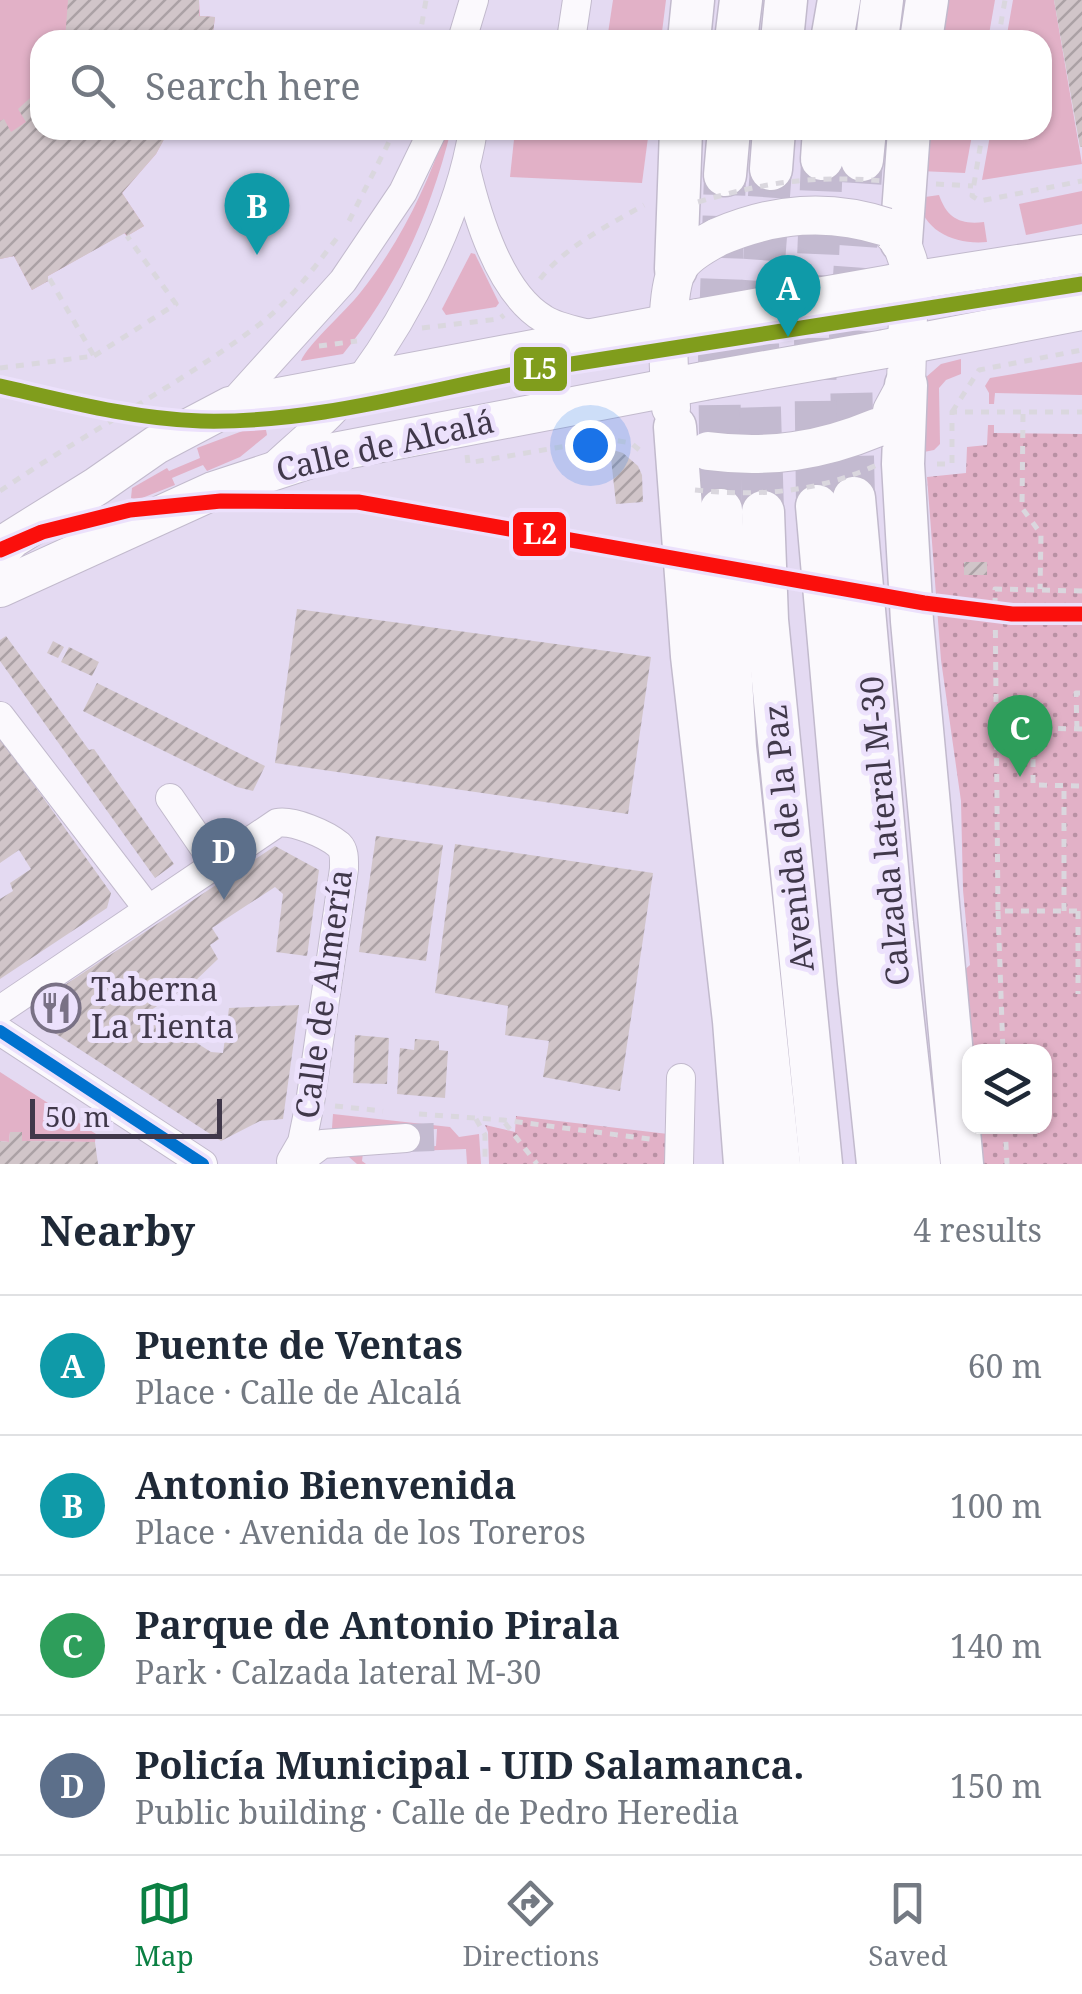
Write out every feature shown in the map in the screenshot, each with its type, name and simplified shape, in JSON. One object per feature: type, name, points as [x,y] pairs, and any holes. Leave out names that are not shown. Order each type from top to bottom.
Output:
[{"type":"highway","points":[[691,30],[693,0]]},
{"type":"highway","points":[[738,30],[742,0]]},
{"type":"highway","points":[[783,30],[786,0]]},
{"type":"highway","points":[[834,30],[838,0]]},
{"type":"highway","points":[[878,30],[882,0]]},
{"type":"highway","points":[[922,30],[926,0]]},
{"type":"highway","points":[[684,140],[700,193]]},
{"type":"highway","points":[[676,269],[700,193],[724,140]]},
{"type":"highway","points":[[897,258],[907,140]]},
{"type":"highway","points":[[899,359],[886,452],[912,622],[962,1164]]},
{"type":"highway","points":[[681,421],[694,673],[734,1021],[745,1164]]},
{"type":"highway","points":[[708,500],[779,1164]]},
{"type":"highway","name":"Avenida de la Paz","points":[[836,502],[859,983],[878,1164]]},
{"type":"highway","name":"Calzada lateral M-30","points":[[836,502],[892,924],[919,1164]]},
{"type":"highway","name":"Avenida de la Paz","points":[[763,512],[771,659],[821,1164]]},
{"type":"main road","name":"Calle de Alcalá","points":[[676,269],[718,237],[748,224],[788,216],[830,214],[860,218],[897,258]]},
{"type":"main road","name":"Calle de Alcalá","points":[[0,551],[12,539],[156,444],[230,406],[684,321],[897,258],[1082,254]]},
{"type":"main road","points":[[897,258],[899,359]]},
{"type":"main road","points":[[676,269],[684,321],[681,421]]},
{"type":"main road","name":"Calle de Alcalá","points":[[0,588],[214,491],[344,450],[681,421],[1082,311]]},
{"type":"main road","name":"Calle de Alcalá","points":[[681,421],[770,455],[808,450],[886,452]]},
{"type":"street","points":[[572,30],[577,0]]},
{"type":"street","points":[[465,30],[474,1]]},
{"type":"street","points":[[474,1],[477,30]]},
{"type":"street","points":[[230,406],[343,282],[403,192],[428,140]]},
{"type":"street","points":[[268,472],[358,382],[388,336],[444,230],[471,140]]},
{"type":"street","points":[[466,167],[474,204],[492,251],[523,300],[544,320],[597,337]]},
{"type":"street","points":[[0,716],[148,909]]},
{"type":"street","points":[[0,1010],[216,866],[170,798]]},
{"type":"street","name":"Calle de Almería","points":[[216,866],[277,823],[291,820],[340,846],[344,855],[310,1103],[302,1142],[290,1163]]},
{"type":"street","points":[[0,1031],[203,1164]]},
{"type":"street","points":[[679,1164],[681,1078]]},
{"type":"street","points":[[290,1163],[322,1144],[407,1126]]},
{"type":"path","points":[[422,30],[426,0]]},
{"type":"path","points":[[1000,30],[1005,0]]},
{"type":"path","points":[[0,490],[100,430],[262,322],[344,229],[390,140]]},
{"type":"path","points":[[980,140],[972,196],[980,202],[1082,181]]},
{"type":"path","points":[[523,300],[552,263],[596,231],[652,200],[700,193]]},
{"type":"path","points":[[0,368],[94,356],[176,304],[127,236]]},
{"type":"path","points":[[48,276],[94,356]]},
{"type":"path","points":[[708,500],[739,494],[786,493],[846,480],[886,452],[952,464],[952,412],[979,370],[1082,350]]},
{"type":"path","points":[[952,412],[1082,412]]},
{"type":"path","points":[[1023,412],[1022,508],[1041,534],[1040,589]]},
{"type":"path","points":[[468,463],[608,440],[631,443],[681,421]]},
{"type":"path","points":[[1003,1044],[996,589],[1082,591]]},
{"type":"path","points":[[996,728],[1079,729],[1076,693],[1082,694]]},
{"type":"path","points":[[1033,728],[1033,786],[1082,786]]},
{"type":"path","points":[[1064,786],[1064,911]]},
{"type":"path","points":[[998,911],[1080,911],[1078,994]]},
{"type":"path","points":[[330,1093],[329,1105],[390,1112]]},
{"type":"path","points":[[476,1119],[485,1135],[485,1164]]},
{"type":"path","points":[[503,1120],[537,1164]]},
{"type":"path","points":[[407,1126],[503,1120],[649,1139]]},
{"type":"path","points":[[1006,1134],[1007,1164]]},
{"type":"shaded area","points":[[0,0],[199,0],[200,16],[215,17],[213,30],[30,30],[30,140],[164,140],[122,193],[144,226],[127,236],[124,233],[48,276],[48,281],[32,290],[14,256],[0,259]]},
{"type":"shaded area","points":[[613,0],[666,0],[662,30],[608,30]]},
{"type":"shaded area","points":[[942,0],[995,0],[990,30],[938,30]]},
{"type":"shaded area","points":[[1013,0],[1054,0],[1082,164],[982,180],[989,140],[1052,140],[1052,30],[1008,30]]},
{"type":"shaded area","points":[[442,140],[448,140],[410,248],[363,328],[343,354],[301,361],[387,255],[430,173]]},
{"type":"shaded area","points":[[514,140],[648,140],[642,183],[510,177]]},
{"type":"shaded area","points":[[923,140],[971,140],[965,173],[920,171]]},
{"type":"shaded area","points":[[1082,191],[1082,224],[1026,235],[1019,204]]},
{"type":"shaded area","points":[[939,195],[956,218],[984,222],[987,242],[964,241],[934,228],[918,198]]},
{"type":"shaded area","points":[[471,253],[475,254],[499,303],[496,307],[446,315],[442,309]]},
{"type":"shaded area","points":[[961,359],[961,374],[939,388],[940,444],[924,452],[925,378],[941,364]]},
{"type":"shaded area","points":[[1082,362],[1082,395],[995,393],[994,404],[989,404],[985,386],[990,378]]},
{"type":"shaded area","points":[[265,425],[267,435],[240,457],[207,471],[203,465],[172,478],[175,485],[137,500],[131,498],[132,488],[167,468],[169,471],[200,458],[197,448]]},
{"type":"shaded area","points":[[988,425],[994,425],[994,433],[1082,434],[1082,1164],[982,1164],[979,1134],[1052,1134],[1052,1044],[969,1044],[962,972],[970,965],[961,801],[941,660],[927,477],[966,473],[967,447],[987,445]]},
{"type":"shaded area","points":[[0,1072],[96,1134],[95,1142],[22,1141],[22,1132],[10,1132],[9,1142],[0,1141]]},
{"type":"shaded area","points":[[333,1114],[450,1127],[459,1137],[479,1134],[481,1164],[467,1164],[466,1149],[363,1153],[362,1161],[366,1164],[357,1164],[342,1151],[436,1146],[437,1129],[337,1133],[332,1128]]},
{"type":"shaded area","points":[[516,1116],[668,1134],[669,1164],[489,1164],[485,1125],[515,1132]]},
{"type":"building","points":[[68,0],[199,0],[199,16],[215,17],[213,30],[66,30]]},
{"type":"building","points":[[1054,0],[1082,0],[1082,147],[1080,147]]},
{"type":"building","points":[[30,98],[30,140],[164,140],[122,193],[144,226],[48,276],[48,281],[32,290],[14,256],[0,259],[0,121],[4,119],[11,132],[26,122],[18,109]]},
{"type":"building","points":[[610,449],[623,453],[638,466],[643,502],[616,504]]},
{"type":"building","points":[[964,562],[987,562],[987,575],[964,575]]},
{"type":"building","points":[[297,609],[651,657],[628,814],[275,763]]},
{"type":"building","points":[[6,636],[89,750],[94,749],[174,864],[155,878],[0,661],[0,640]]},
{"type":"building","points":[[53,641],[64,647],[58,658],[47,653]]},
{"type":"building","points":[[69,647],[99,662],[92,676],[61,662]]},
{"type":"building","points":[[97,683],[265,766],[253,791],[237,787],[83,711]]},
{"type":"building","points":[[0,737],[111,893],[107,908],[0,979],[0,899],[13,891],[10,883],[31,869],[19,850],[0,863]]},
{"type":"building","points":[[376,836],[443,845],[426,961],[359,952]]},
{"type":"building","points":[[455,844],[653,873],[620,1091],[543,1077],[549,1041],[505,1035],[508,1006],[435,993]]},
{"type":"building","points":[[275,846],[319,870],[307,956],[276,952],[283,894],[275,887],[212,928],[219,939],[210,945],[218,959],[194,982],[148,1012],[211,1052],[223,1053],[229,1008],[299,1005],[283,1119],[260,1121],[221,1141],[36,1021],[33,1006]]},
{"type":"building","points":[[355,1035],[389,1038],[387,1084],[353,1083]]},
{"type":"building","points":[[415,1039],[439,1041],[439,1050],[448,1051],[445,1098],[397,1094],[400,1048],[414,1050]]},
{"type":"building","points":[[10,1132],[22,1132],[22,1141],[95,1142],[98,1164],[0,1164],[0,1141],[9,1142]]},
{"type":"tunnel","points":[[817,506],[815,335],[822,159]]},
{"type":"tunnel","points":[[854,498],[850,335],[862,160]]},
{"type":"tunnel","points":[[763,512],[758,343],[771,169]]},
{"type":"tunnel","points":[[721,510],[719,353],[725,175]]},
{"type":"tunnel","points":[[406,1138],[437,1137]]},
{"type":"transit line","name":"L5","points":[[0,386],[176,420],[292,416],[559,366],[1082,284]]},
{"type":"transit line","name":"L2","points":[[0,550],[42,532],[130,510],[221,501],[358,502],[924,603],[1012,614],[1082,614]]},
{"type":"transit line","points":[[0,1031],[203,1164]]},
{"type":"place","name":"Antonio Bienvenida","points":[[257,255]]},
{"type":"place","name":"Puente de Ventas","points":[[788,337]]},
{"type":"place","name":"Parque de Antonio Pirala","points":[[1020,777]]},
{"type":"place","name":"Policía Municipal - UID Salamanca.","points":[[224,900]]},
{"type":"place","name":"Taberna La Tienta","points":[[56,1008]]}]
